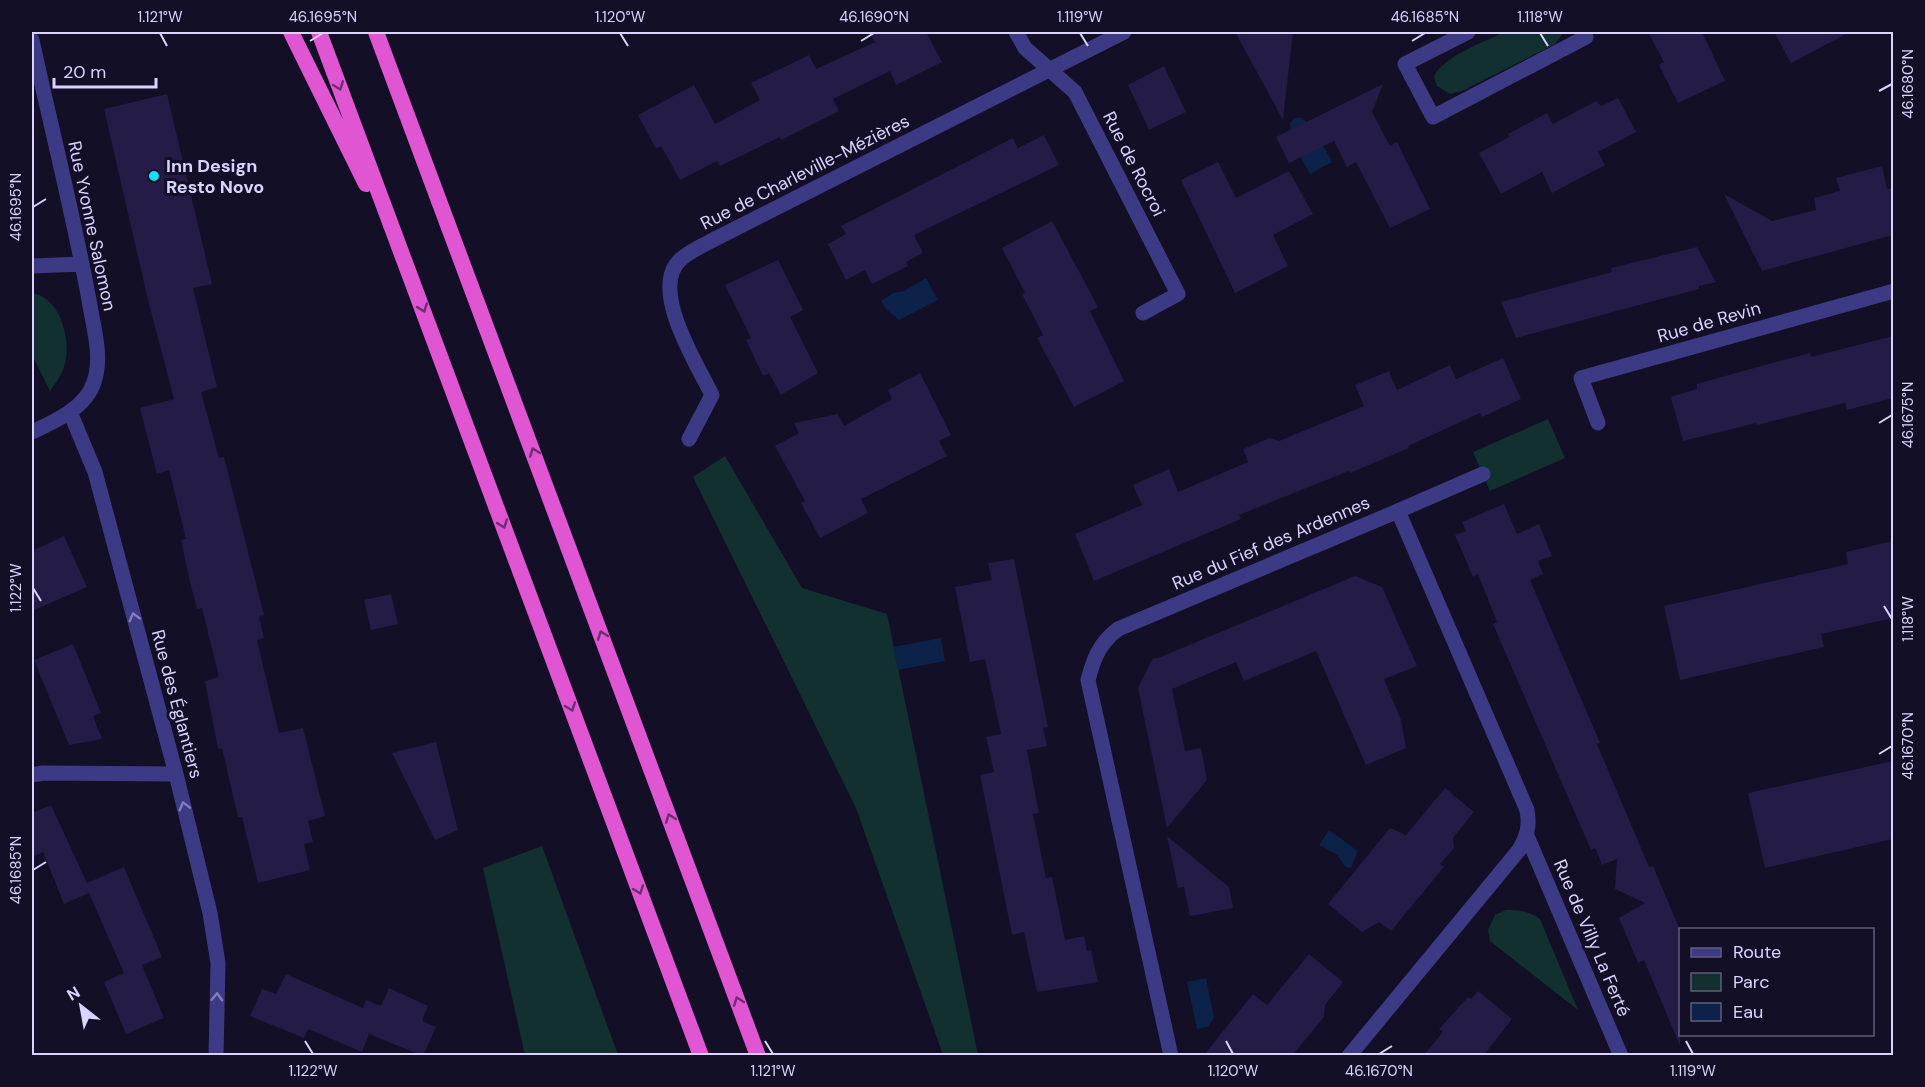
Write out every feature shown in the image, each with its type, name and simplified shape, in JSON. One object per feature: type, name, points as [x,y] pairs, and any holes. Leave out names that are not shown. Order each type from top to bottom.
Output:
[{"type":"highway","points":[[291,32],[408,267]]},
{"type":"highway","points":[[319,32],[701,1056]]},
{"type":"highway","points":[[376,32],[758,1056]]},
{"type":"street","name":"Rue de Rocroi","points":[[1016,32],[1025,48],[1075,92],[1178,294],[1143,313]]},
{"type":"street","name":"Rue de Charleville-Mézières","points":[[689,439],[712,395],[674,316],[670,279],[680,260],[709,242],[1124,32]]},
{"type":"street","points":[[1468,32],[1405,64],[1432,117],[1586,37],[1582,32]]},
{"type":"street","name":"Rue Yvonne Salomon","points":[[32,40],[82,264],[96,339],[98,364],[94,383],[87,396],[70,412]]},
{"type":"street","points":[[32,266],[82,264]]},
{"type":"street","name":"Rue de Revin","points":[[1598,423],[1581,378],[1893,291]]},
{"type":"street","points":[[32,432],[70,412]]},
{"type":"street","name":"Rue des Églantiers","points":[[70,412],[95,472],[176,774],[210,914],[219,963],[216,1056]]},
{"type":"street","points":[[1398,511],[1483,474]]},
{"type":"street","name":"Rue du Fief des Ardennes","points":[[1171,1056],[1088,680],[1092,664],[1102,643],[1119,629],[1398,511],[1527,810],[1529,821],[1527,836]]},
{"type":"street","points":[[32,775],[43,773],[176,774]]},
{"type":"street","points":[[1349,1056],[1519,850],[1527,836]]},
{"type":"street","name":"Rue de Villy La Ferté","points":[[1527,836],[1621,1056]]},
{"type":"green space","points":[[1504,32],[1564,32],[1555,44],[1462,91],[1450,94],[1437,86],[1434,77],[1445,63]]},
{"type":"green space","points":[[32,293],[42,296],[57,311],[65,333],[67,345],[64,367],[50,391],[32,355]]},
{"type":"green space","points":[[1548,419],[1565,458],[1490,491],[1473,452]]},
{"type":"green space","points":[[725,456],[802,588],[887,614],[978,1055],[943,1055],[856,808],[693,477]]},
{"type":"green space","points":[[542,846],[618,1055],[525,1055],[483,868]]},
{"type":"green space","points":[[1506,910],[1532,914],[1540,919],[1578,1010],[1490,941],[1488,930],[1495,915]]},
{"type":"water","points":[[1295,118],[1302,118],[1306,122],[1310,120],[1332,162],[1310,174],[1287,132],[1291,130],[1290,123]]},
{"type":"water","points":[[926,278],[938,300],[899,320],[886,309],[881,301]]},
{"type":"water","points":[[941,638],[945,661],[898,670],[893,647]]},
{"type":"water","points":[[1329,830],[1358,851],[1351,868],[1346,867],[1337,855],[1319,845]]},
{"type":"water","points":[[1206,978],[1214,1018],[1208,1027],[1197,1029],[1187,982]]},
{"type":"building","points":[[870,32],[926,32],[942,62],[896,85],[890,71],[833,99],[839,111],[781,140],[780,137],[720,166],[717,161],[680,180],[661,146],[656,149],[638,115],[694,85],[715,124],[760,100],[751,83],[809,55],[816,69],[875,42]]},
{"type":"building","points":[[1235,32],[1293,32],[1283,120]]},
{"type":"building","points":[[1648,32],[1702,32],[1725,81],[1678,103],[1659,65],[1664,62]]},
{"type":"building","points":[[1774,32],[1850,32],[1791,63]]},
{"type":"building","points":[[1164,66],[1186,112],[1149,130],[1128,85]]},
{"type":"building","points":[[1383,84],[1372,112],[1390,146],[1397,142],[1430,209],[1390,228],[1356,162],[1347,167],[1334,141],[1289,163],[1276,137]]},
{"type":"building","points":[[167,94],[212,284],[193,288],[217,387],[201,392],[219,458],[224,457],[264,615],[259,617],[264,638],[257,640],[279,733],[303,728],[325,816],[308,821],[313,842],[304,844],[310,870],[258,883],[242,817],[238,817],[222,748],[218,749],[205,681],[219,677],[202,608],[197,609],[190,582],[181,540],[186,539],[169,470],[157,474],[140,408],[174,399],[148,300],[104,109]]},
{"type":"building","points":[[1618,98],[1636,132],[1598,152],[1605,165],[1552,193],[1542,172],[1501,194],[1479,153],[1547,113],[1553,124],[1596,101],[1601,106]]},
{"type":"building","points":[[1044,135],[1059,165],[914,235],[923,253],[906,262],[908,266],[872,284],[865,270],[846,280],[828,244],[846,234],[841,226],[1013,138],[1018,148]]},
{"type":"building","points":[[1218,162],[1236,198],[1289,171],[1313,214],[1273,235],[1288,266],[1235,293],[1181,180]]},
{"type":"building","points":[[1882,166],[1887,189],[1893,188],[1893,235],[1762,271],[1724,194],[1772,221],[1816,210],[1814,198],[1840,191],[1836,178]]},
{"type":"building","points":[[1052,221],[1098,307],[1090,311],[1124,381],[1074,407],[1037,338],[1043,335],[1002,248]]},
{"type":"building","points":[[1697,247],[1716,282],[1699,286],[1699,289],[1516,338],[1501,302],[1612,272],[1611,268]]},
{"type":"building","points":[[778,260],[803,310],[790,317],[818,373],[781,395],[769,373],[763,376],[746,340],[751,338],[725,285]]},
{"type":"building","points":[[1893,336],[1893,398],[1847,410],[1845,403],[1683,441],[1671,397],[1697,389],[1697,384],[1810,353],[1811,357]]},
{"type":"building","points":[[1503,358],[1521,399],[1482,417],[1480,413],[1408,446],[1409,448],[1350,473],[1349,471],[1239,515],[1241,519],[1094,581],[1075,534],[1142,505],[1133,485],[1169,469],[1178,492],[1248,462],[1243,449],[1270,438],[1279,441],[1364,406],[1355,385],[1389,371],[1397,390],[1450,365],[1456,379]]},
{"type":"building","points":[[920,373],[951,435],[939,441],[947,456],[861,499],[868,513],[820,538],[801,503],[805,501],[775,446],[799,433],[794,423],[838,414],[844,426],[892,399],[888,390]]},
{"type":"building","points":[[1504,504],[1517,534],[1539,524],[1552,556],[1538,561],[1543,574],[1530,580],[1600,743],[1597,744],[1649,867],[1653,866],[1679,928],[1680,1046],[1644,960],[1638,963],[1619,918],[1645,903],[1615,889],[1617,859],[1602,865],[1595,848],[1591,850],[1493,624],[1497,622],[1478,574],[1473,577],[1455,535],[1466,531],[1462,522]]},
{"type":"building","points":[[64,536],[87,587],[32,611],[32,551]]},
{"type":"building","points":[[1893,541],[1893,618],[1821,634],[1824,647],[1680,680],[1664,606],[1848,564],[1846,552]]},
{"type":"building","points":[[1014,559],[1048,727],[1043,728],[1047,746],[1027,750],[1039,813],[1033,814],[1046,878],[1052,877],[1065,940],[1084,936],[1087,951],[1091,950],[1098,982],[1037,992],[1024,932],[1012,935],[980,775],[994,772],[986,737],[1001,734],[985,659],[970,662],[955,587],[992,580],[988,563]]},
{"type":"building","points":[[1355,576],[1382,587],[1417,666],[1384,679],[1401,720],[1406,748],[1366,765],[1316,651],[1244,681],[1236,662],[1172,689],[1185,751],[1201,748],[1207,780],[1167,828],[1138,688],[1153,658],[1158,658]]},
{"type":"building","points":[[391,594],[398,624],[371,630],[364,600]]},
{"type":"building","points":[[73,644],[101,713],[93,716],[102,739],[69,745],[34,660]]},
{"type":"building","points":[[436,742],[458,830],[435,840],[392,753]]},
{"type":"building","points":[[1893,761],[1893,839],[1765,868],[1748,793]]},
{"type":"building","points":[[1445,788],[1474,812],[1453,838],[1454,848],[1440,864],[1444,867],[1391,931],[1379,922],[1362,932],[1328,904],[1390,828],[1406,835]]},
{"type":"building","points":[[51,805],[87,883],[124,867],[162,957],[142,965],[164,1018],[126,1034],[104,982],[124,973],[89,893],[64,904],[43,852],[32,857],[32,813]]},
{"type":"building","points":[[1167,836],[1229,887],[1233,908],[1190,916],[1184,887],[1178,888]]},
{"type":"building","points":[[1309,954],[1343,982],[1325,1005],[1324,1017],[1292,1056],[1203,1056],[1253,994],[1267,1005]]},
{"type":"building","points":[[286,974],[363,1008],[366,1000],[381,1006],[389,988],[428,1006],[422,1021],[436,1027],[423,1056],[369,1034],[362,1052],[308,1029],[304,1038],[250,1016],[262,989],[276,994]]},
{"type":"building","points":[[1478,991],[1512,1019],[1483,1056],[1423,1056],[1443,1032],[1439,1029],[1468,997],[1471,999]]},
{"type":"place","name":"Inn Design Resto Novo","points":[[154,176]]}]
